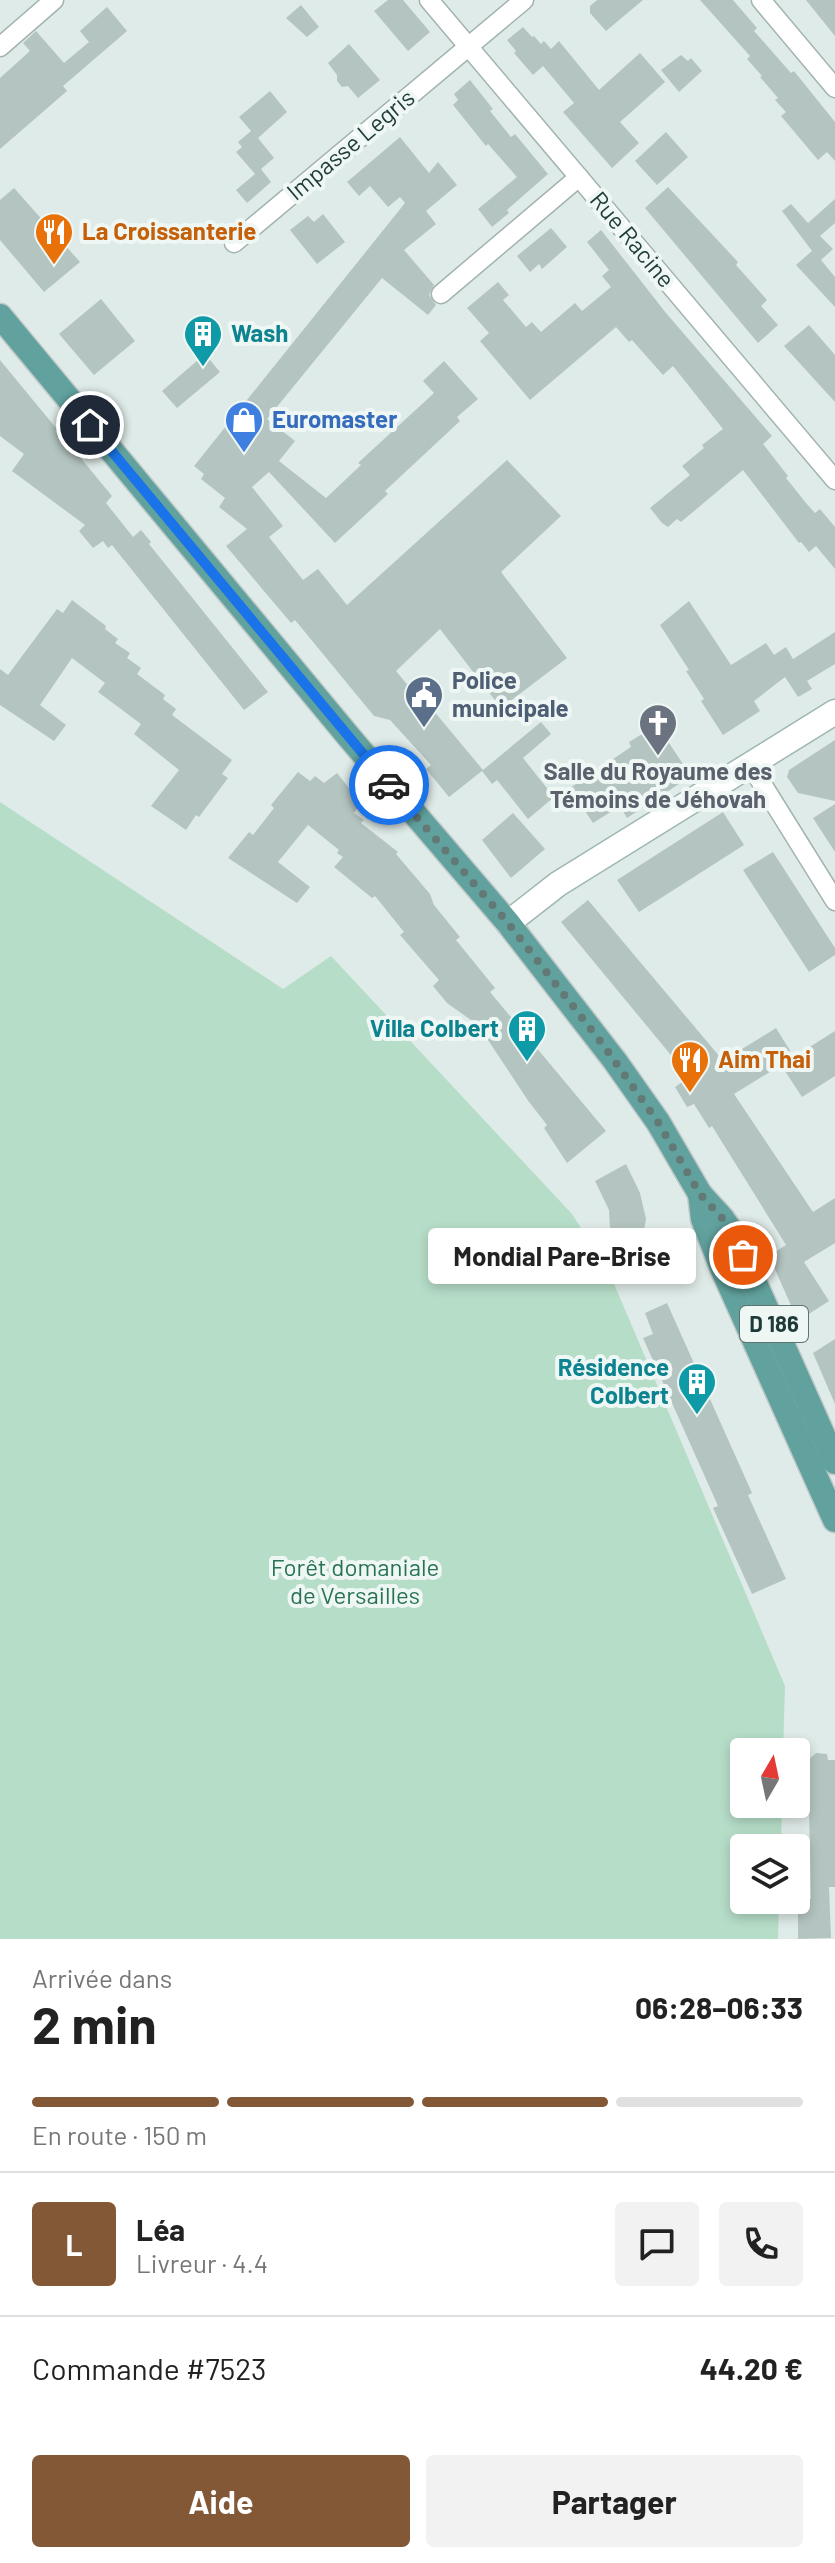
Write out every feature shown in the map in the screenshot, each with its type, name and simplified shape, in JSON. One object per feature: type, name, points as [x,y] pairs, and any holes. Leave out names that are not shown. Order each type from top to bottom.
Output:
[{"type":"main road","name":"D 186","points":[[0,316],[349,737],[508,923],[615,1061],[658,1122],[700,1194],[733,1234],[835,1462]]},
{"type":"main road","points":[[508,923],[558,884],[835,712]]},
{"type":"main road","name":"D 186","points":[[700,1194],[703,1219],[722,1268],[827,1479],[835,1520]]},
{"type":"street","points":[[0,47],[54,0]]},
{"type":"street","name":"Rue Racine","points":[[429,0],[835,480]]},
{"type":"street","name":"Impasse Legris","points":[[234,243],[524,0]]},
{"type":"street","points":[[761,0],[835,88]]},
{"type":"street","points":[[441,294],[579,177]]},
{"type":"street","points":[[751,766],[835,901]]},
{"type":"green space","name":"Forêt domaniale de Versailles","points":[[0,802],[283,989],[331,956],[572,1214],[609,1272],[785,1686],[783,1738],[730,1738],[730,1818],[782,1818],[781,1834],[730,1834],[730,1914],[779,1914],[778,1939],[0,1939]]},
{"type":"building","points":[[388,0],[403,0],[430,32],[408,51],[374,11]]},
{"type":"building","points":[[597,0],[643,0],[606,31],[590,13],[590,6]]},
{"type":"building","points":[[700,0],[733,0],[757,28],[754,31],[791,73],[794,71],[835,122],[835,161],[827,152],[818,160],[781,116],[786,112],[747,59],[750,56]]},
{"type":"building","points":[[806,0],[835,0],[835,36]]},
{"type":"building","points":[[301,5],[319,27],[307,37],[286,18]]},
{"type":"building","points":[[107,7],[127,31],[63,86],[67,91],[0,149],[0,78],[30,51],[23,43],[36,31],[64,63],[89,42],[80,31]]},
{"type":"building","points":[[523,27],[551,49],[559,41],[599,90],[640,53],[665,82],[620,122],[639,143],[612,168],[563,112],[574,103],[543,66],[533,75],[514,53],[516,51],[507,40]]},
{"type":"building","points":[[349,44],[380,80],[358,98],[348,86],[342,87],[328,63]]},
{"type":"building","points":[[681,55],[688,61],[691,58],[702,71],[679,92],[661,70]]},
{"type":"building","points":[[470,80],[511,137],[515,134],[548,174],[492,227],[478,209],[517,177],[488,144],[486,146],[453,105],[458,100],[454,94]]},
{"type":"building","points":[[270,91],[287,112],[258,138],[274,158],[261,169],[271,182],[247,203],[236,190],[255,174],[236,152],[242,147],[238,142],[251,131],[239,117]]},
{"type":"building","points":[[666,132],[688,157],[657,185],[635,161]]},
{"type":"building","points":[[400,137],[429,173],[438,162],[457,185],[426,211],[436,224],[404,250],[434,285],[429,295],[436,305],[428,315],[382,278],[267,419],[295,441],[279,461],[326,498],[361,465],[358,463],[434,393],[423,381],[444,361],[478,399],[457,417],[460,421],[385,491],[388,494],[335,543],[269,472],[252,487],[283,526],[269,537],[303,580],[318,569],[347,605],[507,460],[561,516],[501,572],[567,658],[501,708],[440,629],[396,671],[420,700],[423,698],[483,770],[541,722],[551,734],[523,758],[554,797],[528,819],[497,780],[492,784],[482,771],[449,797],[426,769],[431,765],[390,720],[374,716],[295,620],[291,623],[226,546],[247,529],[219,507],[225,498],[201,479],[204,474],[194,466],[405,203],[400,197],[388,207],[370,186],[359,196],[347,182]]},
{"type":"building","points":[[668,187],[738,262],[736,265],[767,300],[761,306],[778,325],[758,343],[645,208]]},
{"type":"building","points":[[14,188],[80,262],[44,292],[0,240],[0,200]]},
{"type":"building","points":[[835,199],[835,223],[820,236],[833,249],[821,260],[835,277],[835,307],[796,265],[812,251],[782,211],[791,204],[808,223]]},
{"type":"building","points":[[323,214],[345,242],[317,264],[290,230],[308,216],[314,222]]},
{"type":"building","points":[[551,228],[567,247],[542,269],[539,264],[530,272],[517,256]]},
{"type":"building","points":[[601,230],[666,313],[772,436],[763,444],[788,476],[786,478],[815,513],[820,509],[835,527],[835,569],[816,546],[809,552],[799,543],[743,470],[681,522],[677,519],[668,527],[662,523],[650,508],[690,475],[682,466],[723,429],[673,366],[663,375],[616,327],[530,400],[480,341],[489,333],[467,308],[498,282],[509,295],[503,300],[526,327],[532,322],[541,332],[575,303],[582,311],[611,287],[602,276],[609,270],[587,242]]},
{"type":"building","points":[[101,299],[135,341],[94,375],[59,334]]},
{"type":"building","points":[[809,325],[835,355],[835,402],[784,346]]},
{"type":"building","points":[[205,354],[220,372],[177,408],[162,391]]},
{"type":"building","points":[[0,360],[112,496],[106,503],[133,537],[141,530],[268,692],[244,710],[112,545],[108,548],[103,541],[93,548],[79,531],[85,525],[12,471],[24,454],[0,436]]},
{"type":"building","points":[[72,600],[118,639],[115,643],[130,653],[127,658],[141,668],[137,674],[165,695],[163,699],[176,709],[172,715],[232,760],[222,774],[228,778],[186,830],[151,806],[179,770],[134,734],[141,724],[98,692],[105,683],[72,658],[40,705],[66,725],[54,741],[0,705],[0,669],[8,675],[57,609],[63,613]]},
{"type":"building","points":[[689,601],[731,665],[766,643],[774,655],[786,647],[793,659],[835,632],[835,664],[807,681],[812,689],[798,697],[785,677],[754,701],[760,711],[723,735],[701,701],[704,699],[686,671],[689,670],[660,625]]},
{"type":"building","points":[[657,725],[691,776],[627,818],[620,806],[593,823],[570,788],[631,747],[629,742]]},
{"type":"building","points":[[835,740],[835,801],[798,793],[787,777],[789,770]]},
{"type":"building","points":[[298,772],[310,781],[315,776],[324,783],[337,773],[361,803],[354,813],[364,820],[361,823],[398,852],[396,854],[430,894],[434,905],[460,937],[456,940],[495,988],[490,992],[606,1131],[567,1163],[544,1128],[547,1125],[478,1025],[447,1003],[433,986],[439,980],[400,935],[404,932],[375,896],[372,898],[334,867],[343,857],[337,853],[339,850],[308,825],[278,862],[310,887],[297,903],[228,858],[249,832],[253,835],[274,808],[271,805]]},
{"type":"building","points":[[835,804],[835,852],[813,818]]},
{"type":"building","points":[[723,812],[744,845],[639,912],[617,880]]},
{"type":"building","points":[[513,813],[545,849],[511,878],[482,840]]},
{"type":"building","points":[[773,852],[835,948],[835,955],[809,972],[743,870]]},
{"type":"building","points":[[588,900],[720,1057],[727,1053],[729,1057],[776,1028],[794,1057],[734,1094],[813,1212],[835,1198],[835,1243],[804,1262],[829,1301],[798,1321],[769,1256],[786,1245],[712,1126],[709,1128],[694,1104],[687,1107],[675,1087],[689,1077],[561,922]]},
{"type":"building","points":[[835,1031],[835,1076],[802,1097],[781,1065]]},
{"type":"building","points":[[626,1164],[640,1193],[646,1219],[639,1258],[627,1256],[610,1229],[609,1210],[595,1181]]},
{"type":"building","name":"Résidence Colbert","points":[[667,1303],[752,1493],[748,1495],[786,1579],[752,1594],[713,1508],[718,1506],[643,1338],[653,1334],[645,1313]]},
{"type":"building","points":[[835,1339],[835,1404],[813,1353]]},
{"type":"building","points":[[816,1753],[827,1754],[828,1760],[835,1760],[835,1887],[829,1887],[831,1938],[798,1939],[798,1914],[810,1914],[811,1899],[810,1758]]},
{"type":"way so far","points":[[389,785],[508,923],[601,1042],[658,1122],[700,1194],[733,1234],[743,1255]]},
{"type":"place","name":"La Croissanterie","points":[[54,266]]},
{"type":"place","name":"Wash","points":[[203,368]]},
{"type":"place","name":"Euromaster","points":[[244,454]]},
{"type":"place","name":"Police municipale","points":[[424,729]]},
{"type":"place","name":"Salle du Royaume des Témoins de Jéhovah","points":[[658,757]]},
{"type":"place","name":"Villa Colbert","points":[[527,1063]]},
{"type":"place","name":"Aim Thai","points":[[690,1094]]},
{"type":"place","name":"Mondial Pare-Brise","points":[[743,1255]]},
{"type":"place","name":"Résidence Colbert","points":[[697,1416]]},
{"type":"route","points":[[90,425],[389,785]]}]
